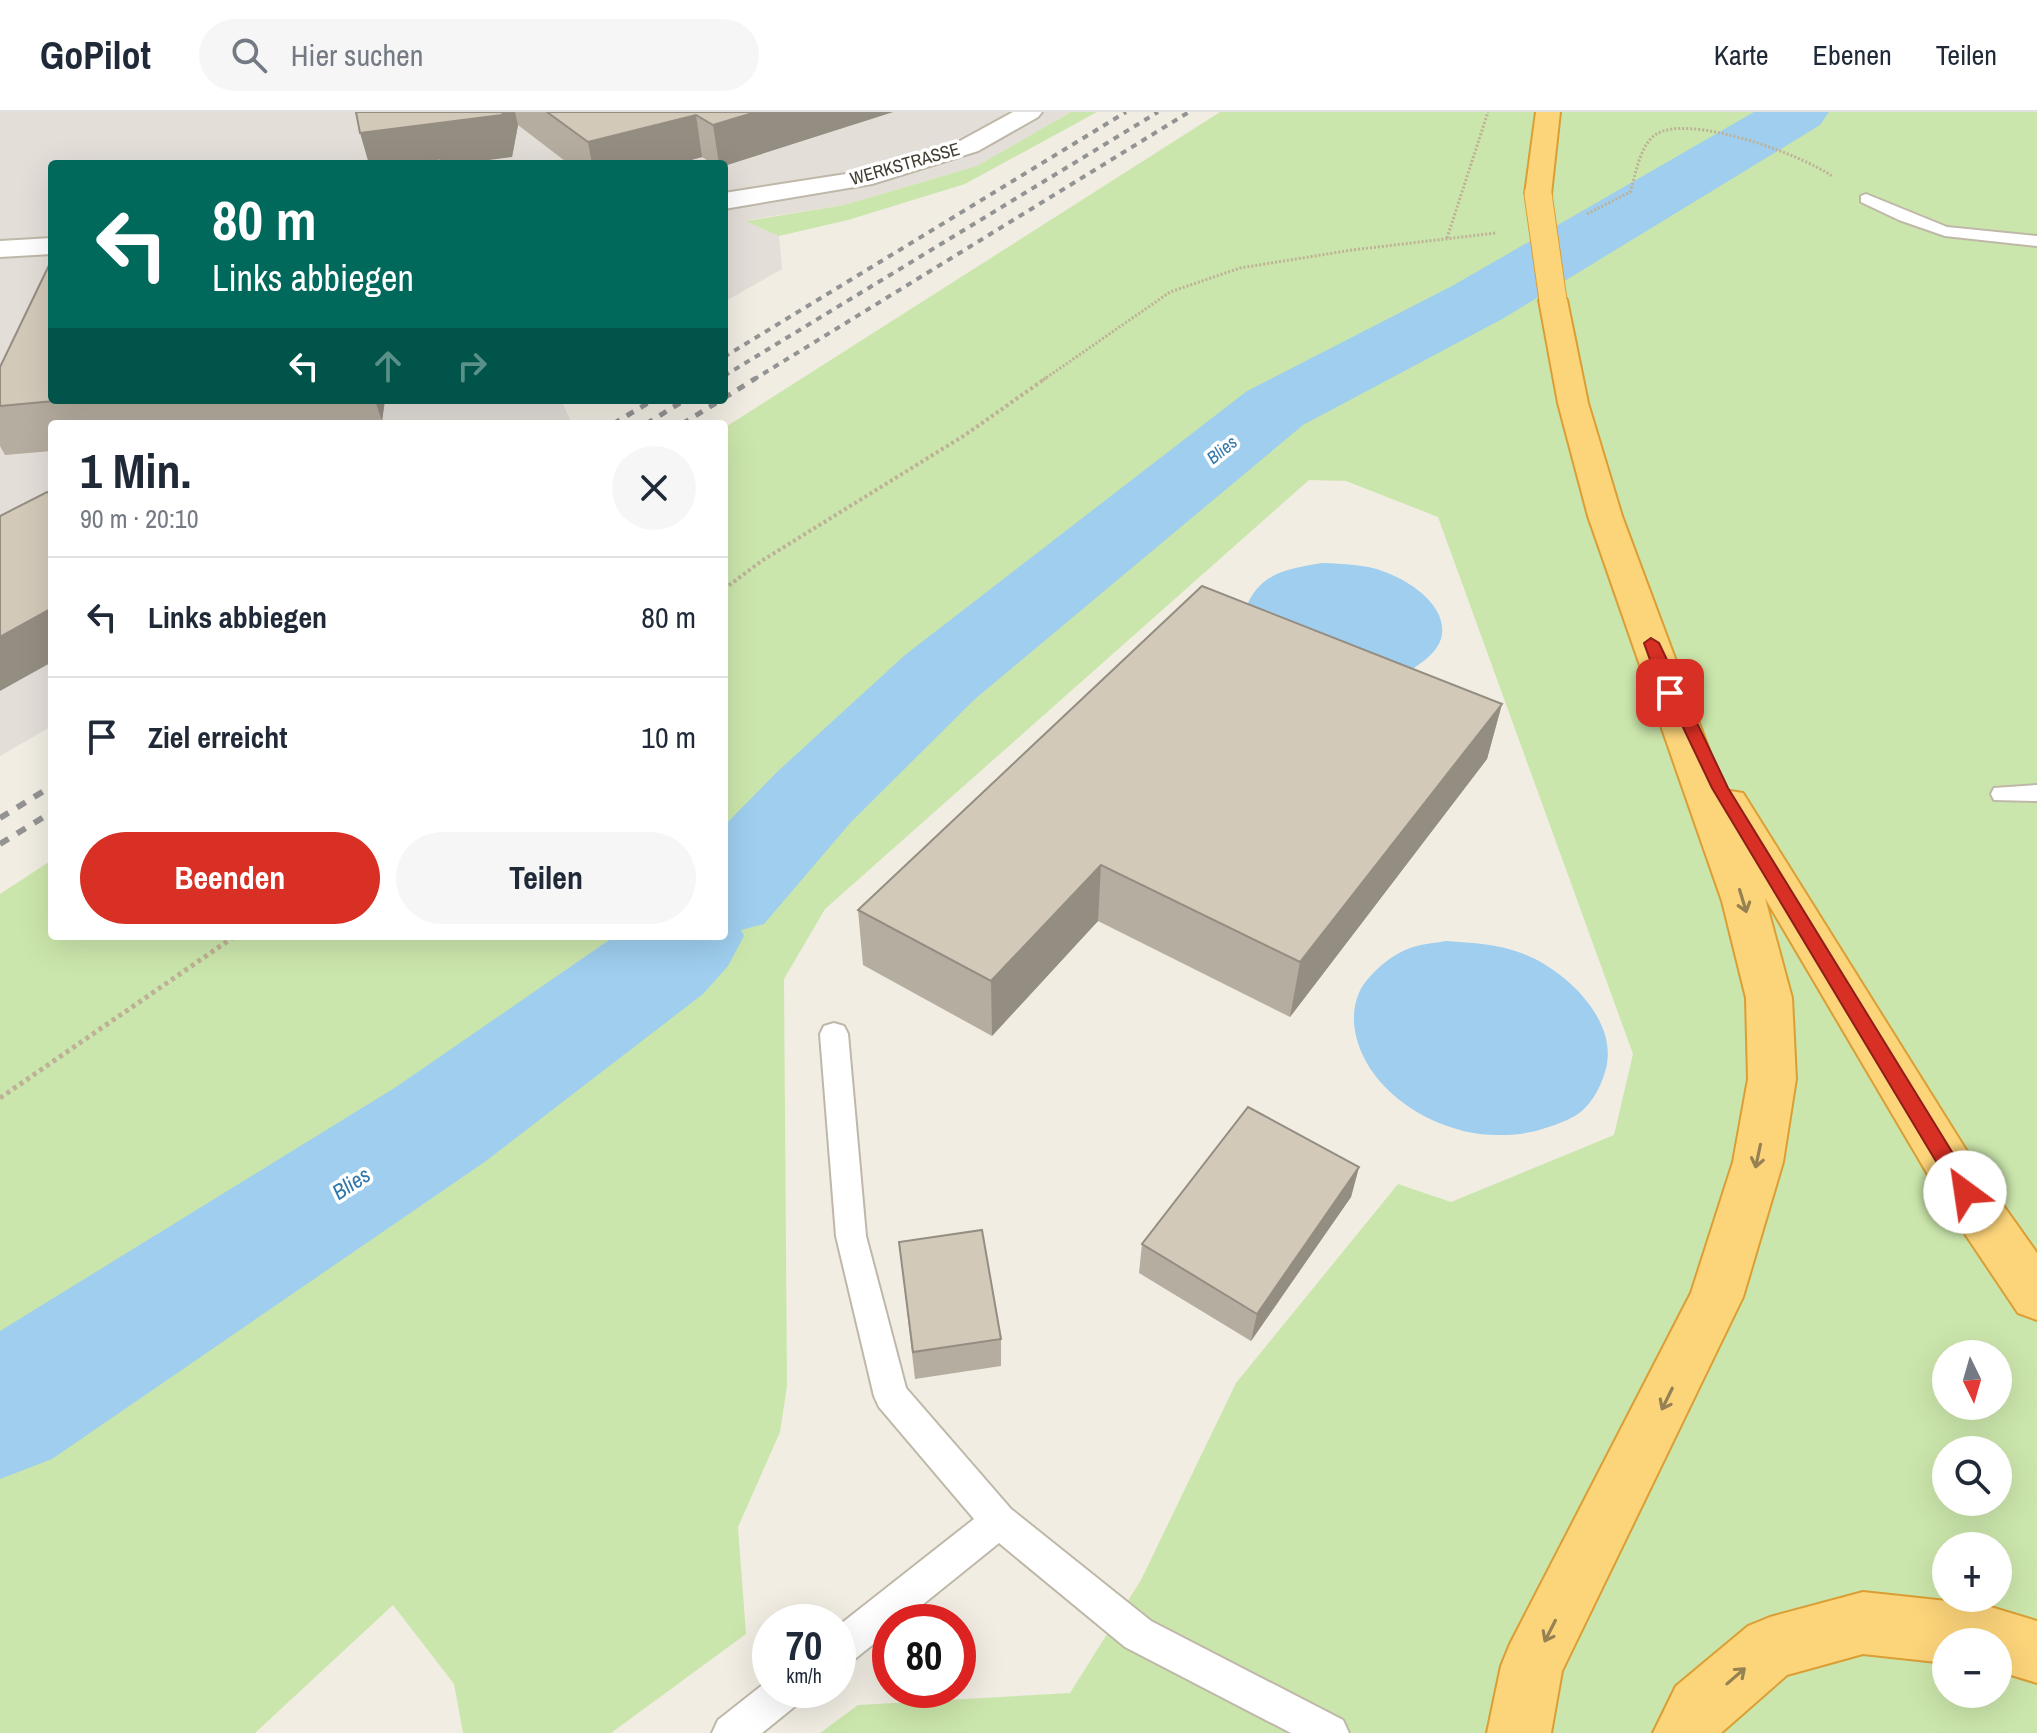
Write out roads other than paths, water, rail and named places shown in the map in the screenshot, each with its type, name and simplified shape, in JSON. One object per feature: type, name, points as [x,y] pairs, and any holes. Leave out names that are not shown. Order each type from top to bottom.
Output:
[{"type":"highway","points":[[1519,1733],[1532,1666],[1716,1297],[1758,1162],[1772,1079],[1769,998],[1744,901],[1605,516],[1573,403],[1553,300],[1538,194],[1548,112]]},
{"type":"highway","points":[[1651,643],[1720,788],[1965,1192],[2037,1296]]},
{"type":"highway","points":[[1685,1733],[1699,1709],[1770,1648],[1863,1623],[1984,1636],[2037,1652]]},
{"type":"street","name":"WERKSTRASSE","points":[[728,200],[863,179],[969,146],[1030,112]]},
{"type":"street","points":[[0,249],[48,246]]},
{"type":"lane","points":[[1866,199],[1904,217],[1945,231],[2037,241]]},
{"type":"lane","points":[[2003,794],[2037,793]]},
{"type":"lane","points":[[834,1034],[851,1236],[891,1396],[999,1521],[1138,1634],[1330,1733]]},
{"type":"lane","points":[[856,1635],[999,1521]]},
{"type":"lane","points":[[731,1733],[763,1708]]},
{"type":"water","points":[[1322,563],[1377,569],[1416,589],[1440,616],[1441,639],[1436,649],[1410,671],[1245,610],[1266,580],[1286,571]]},
{"type":"water","points":[[1446,941],[1495,946],[1524,954],[1557,973],[1587,1002],[1606,1037],[1608,1056],[1604,1075],[1591,1101],[1574,1117],[1533,1132],[1506,1135],[1474,1133],[1429,1118],[1408,1106],[1373,1073],[1362,1053],[1354,1025],[1355,1004],[1360,991],[1381,966],[1397,954],[1414,947]]},
{"type":"waterway","name":"Blies","points":[[728,891],[814,797],[940,677],[1275,408],[1478,302],[1798,112]]},
{"type":"waterway","name":"Blies","points":[[0,1411],[441,1124],[662,963],[683,940]]},
{"type":"railway","points":[[728,355],[1126,112]]},
{"type":"railway","points":[[728,374],[1158,112]]},
{"type":"railway","points":[[753,380],[1189,112]]},
{"type":"railway","points":[[728,396],[756,378]]},
{"type":"railway","points":[[620,420],[646,404]]},
{"type":"railway","points":[[652,420],[678,404]]},
{"type":"railway","points":[[688,420],[714,404]]},
{"type":"railway","points":[[0,818],[48,788]]},
{"type":"railway","points":[[0,844],[48,814]]}]
